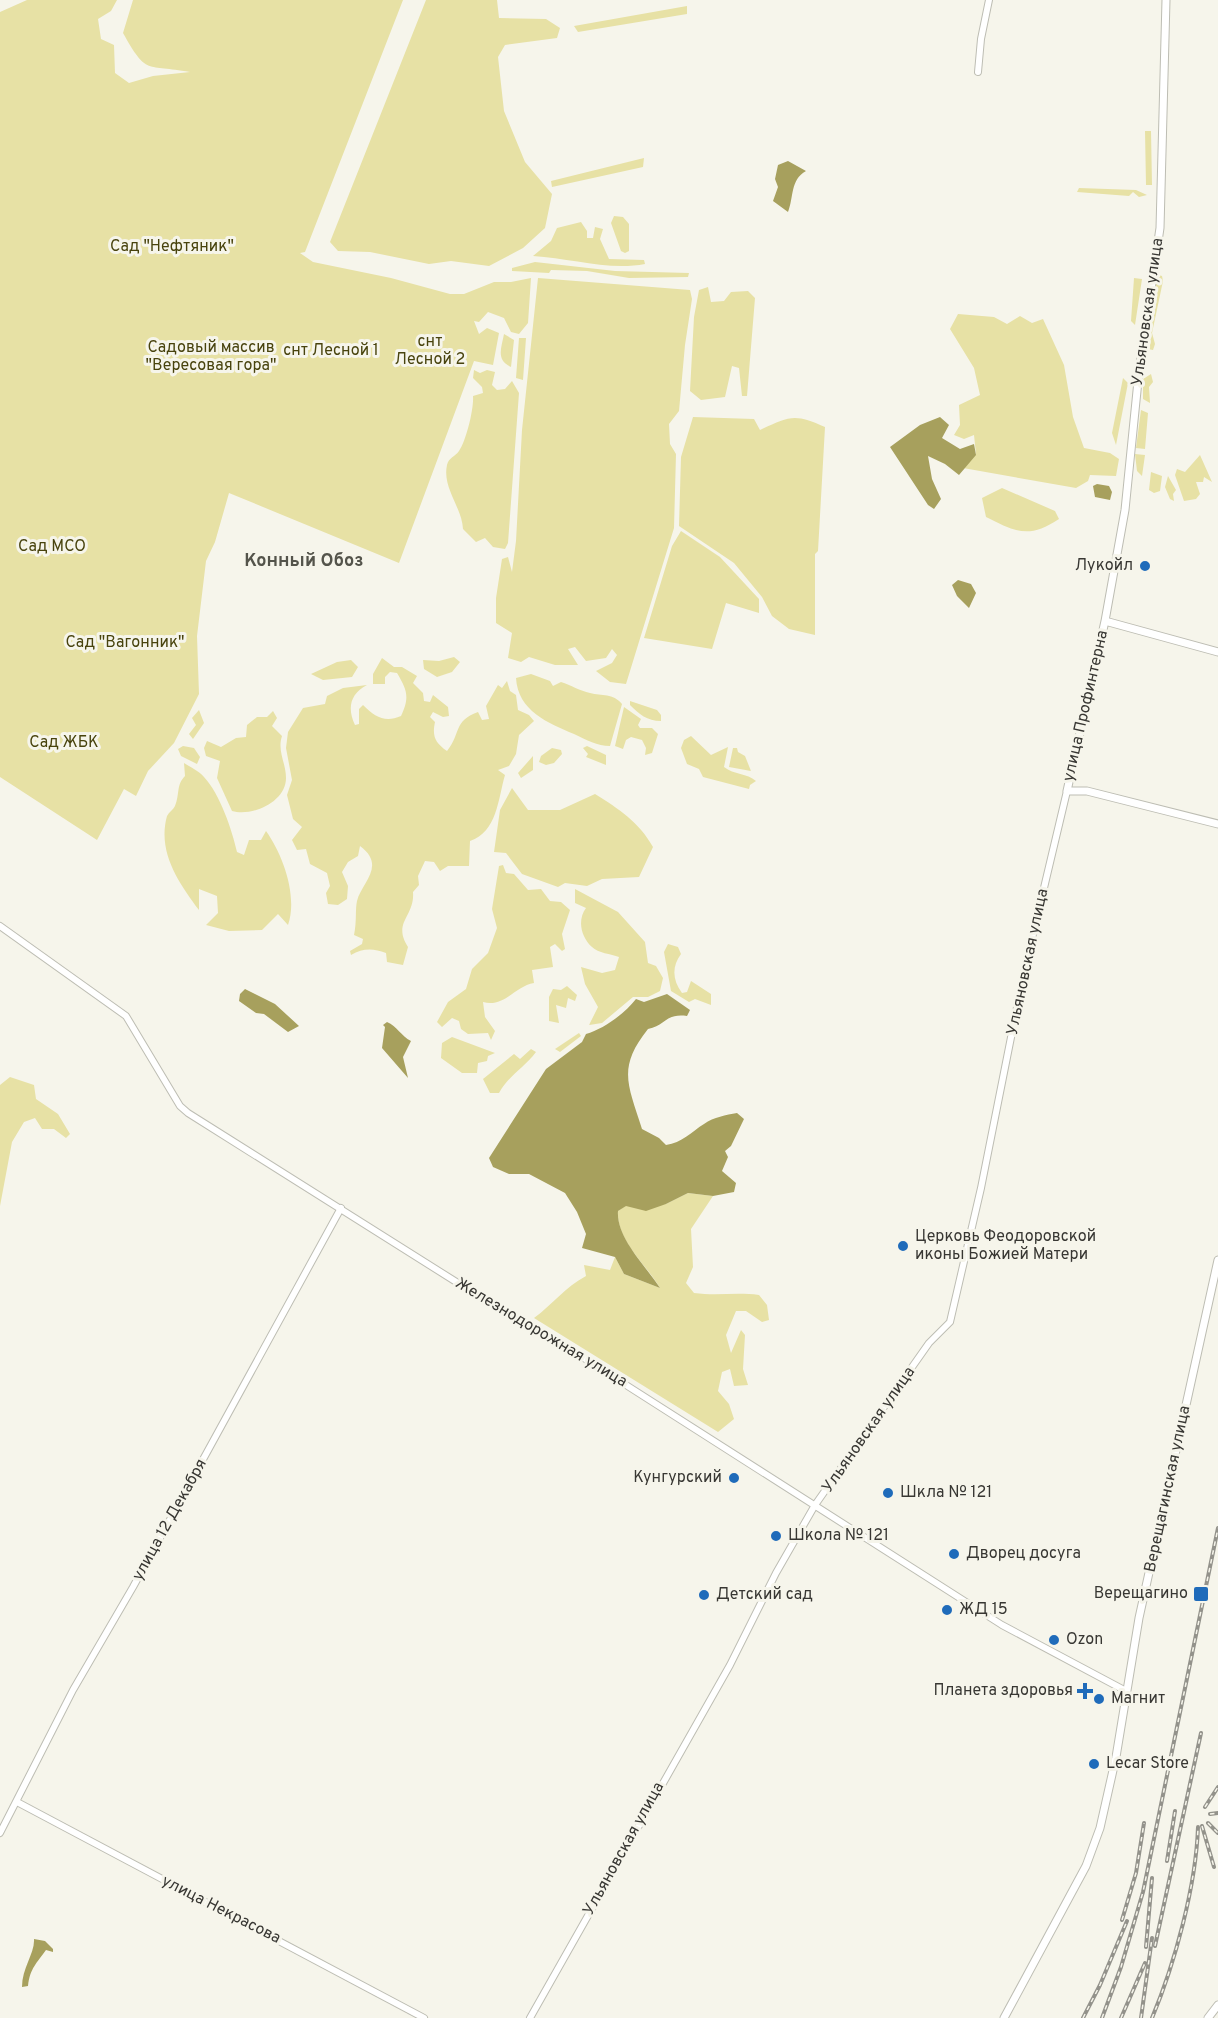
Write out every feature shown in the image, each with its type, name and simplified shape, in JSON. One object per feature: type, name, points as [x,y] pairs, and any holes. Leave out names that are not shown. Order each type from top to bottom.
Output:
[{"type":"main road","name":"Ульяновская улица","points":[[1105,621],[1125,510],[1139,371],[1160,228],[1166,0]]},
{"type":"main road","points":[[1105,621],[1218,652]]},
{"type":"main road","name":"улица Профинтерна","points":[[1067,791],[1105,621]]},
{"type":"main road","points":[[1067,791],[1087,791],[1218,824]]},
{"type":"main road","name":"Верещагинская улица","points":[[1004,2018],[1092,1851],[1116,1757],[1139,1618],[1218,1260]]},
{"type":"main road","points":[[1209,2018],[1218,2005]]},
{"type":"street","points":[[978,72],[981,39],[989,0]]},
{"type":"street","name":"Ульяновская улица","points":[[530,2018],[730,1665],[776,1573],[815,1505],[928,1343],[950,1322],[981,1188],[1024,972],[1067,791]]},
{"type":"street","name":"Железнодорожная улица","points":[[0,926],[126,1016],[180,1106],[188,1113],[815,1505],[1002,1625],[1126,1691]]},
{"type":"street","name":"улица 12 Декабря","points":[[0,1833],[17,1802],[27,1775],[73,1690],[134,1587],[341,1208]]},
{"type":"street","name":"улица Некрасова","points":[[17,1802],[424,2018]]},
{"type":"green space","name":"Садовый массив \"Вересовая гора\"","points":[[27,0],[117,0],[111,11],[98,19],[101,39],[114,45],[115,73],[129,83],[153,76],[190,72],[149,66],[137,56],[123,33],[133,0],[403,0],[305,252],[300,253],[313,262],[391,278],[450,294],[464,294],[494,282],[511,282],[531,278],[528,323],[519,334],[511,332],[504,318],[488,312],[479,322],[474,321],[479,334],[487,328],[499,333],[493,365],[474,361],[399,563],[229,493],[215,542],[206,561],[197,636],[199,694],[174,743],[148,771],[136,796],[124,789],[97,840],[0,777],[0,12]]},
{"type":"green space","points":[[426,0],[497,0],[499,18],[546,19],[560,28],[557,38],[505,45],[498,57],[504,111],[525,162],[552,194],[545,228],[523,248],[489,266],[451,261],[429,264],[370,252],[338,251],[330,242]]},
{"type":"green space","points":[[687,6],[687,14],[578,32],[574,26]]},
{"type":"green space","points":[[1145,131],[1151,131],[1152,185],[1146,185]]},
{"type":"green space","points":[[644,158],[643,167],[552,187],[551,181]]},
{"type":"green space","points":[[1079,188],[1136,190],[1147,195],[1139,197],[1133,192],[1129,196],[1077,192]]},
{"type":"green space","points":[[614,216],[623,217],[629,224],[629,251],[625,253],[621,251],[611,223]]},
{"type":"green space","points":[[581,222],[587,231],[587,238],[593,238],[595,227],[603,229],[600,239],[609,259],[644,260],[645,264],[603,265],[533,256],[551,241],[557,228]]},
{"type":"green space","points":[[535,262],[615,271],[689,273],[688,277],[629,278],[587,271],[551,270],[549,273],[512,271],[512,268]]},
{"type":"green space","points":[[1156,274],[1162,276],[1163,281],[1152,333],[1155,344],[1153,350],[1148,349]]},
{"type":"green space","points":[[538,278],[690,290],[692,299],[679,411],[669,424],[670,444],[676,454],[674,528],[626,684],[610,682],[596,671],[612,663],[617,655],[612,649],[606,658],[586,661],[575,647],[568,649],[578,665],[555,665],[529,657],[521,662],[508,658],[512,633],[496,623],[496,598],[502,559],[508,557],[512,572],[516,541],[522,430]]},
{"type":"green space","points":[[1134,278],[1142,279],[1135,325],[1131,321]]},
{"type":"green space","points":[[708,287],[711,302],[724,301],[731,292],[748,291],[755,298],[747,396],[742,396],[739,368],[732,366],[725,397],[701,400],[690,391],[694,317],[699,290]]},
{"type":"green space","points":[[958,314],[994,317],[1007,324],[1020,316],[1032,323],[1043,319],[1064,365],[1073,417],[1084,448],[1110,453],[1119,459],[1116,476],[1090,475],[1088,481],[1076,488],[963,468],[976,454],[974,435],[964,439],[954,435],[960,425],[959,405],[980,395],[974,368],[950,329]]},
{"type":"green space","points":[[504,334],[514,340],[511,367],[501,357]]},
{"type":"green space","points":[[519,338],[526,338],[523,380],[516,378]]},
{"type":"green space","points":[[474,370],[480,373],[487,370],[495,372],[492,385],[497,390],[505,389],[512,381],[519,393],[508,543],[505,549],[493,547],[485,538],[476,542],[463,529],[447,482],[447,465],[459,451],[464,440],[471,416],[473,396],[483,393],[482,387],[473,378]]},
{"type":"green space","points":[[1151,374],[1153,382],[1149,387],[1150,403],[1143,399],[1143,379]]},
{"type":"green space","points":[[1123,378],[1128,383],[1116,445],[1112,433]]},
{"type":"green space","points":[[1141,410],[1148,413],[1145,449],[1136,448]]},
{"type":"green space","points":[[693,417],[754,419],[760,430],[792,418],[799,418],[825,427],[818,551],[815,554],[815,635],[789,629],[772,616],[762,597],[734,563],[679,526],[681,457]]},
{"type":"green space","points":[[1135,454],[1145,455],[1142,476],[1137,471]]},
{"type":"green space","points":[[1200,455],[1212,482],[1204,477],[1203,482],[1196,482],[1200,494],[1196,499],[1184,501],[1175,475],[1177,469],[1185,472]]},
{"type":"green space","points":[[1151,472],[1162,476],[1160,491],[1154,493],[1149,490]]},
{"type":"green space","points":[[1168,476],[1176,490],[1173,494],[1174,501],[1170,499],[1165,487]]},
{"type":"green space","points":[[1002,488],[1055,511],[1059,519],[1039,529],[1022,531],[986,517],[982,498]]},
{"type":"green space","points":[[681,531],[720,557],[759,599],[759,613],[726,603],[712,649],[644,638],[672,546]]},
{"type":"green space","points":[[454,657],[460,662],[452,672],[437,677],[424,669],[423,660],[439,661]]},
{"type":"green space","points":[[382,658],[394,667],[402,667],[417,676],[413,683],[423,693],[424,701],[430,702],[433,695],[448,707],[449,716],[443,717],[433,712],[430,717],[435,722],[435,739],[447,751],[461,724],[470,716],[478,712],[482,720],[489,719],[486,706],[498,685],[502,688],[507,681],[510,691],[516,695],[518,710],[529,715],[534,721],[519,735],[516,754],[509,766],[498,770],[505,775],[495,814],[486,830],[479,837],[470,841],[469,866],[448,866],[440,871],[434,862],[425,861],[418,876],[419,885],[413,892],[411,908],[403,925],[402,931],[408,947],[403,965],[387,962],[386,953],[377,950],[364,950],[351,955],[350,951],[362,944],[363,939],[354,935],[356,904],[372,867],[368,853],[360,846],[358,856],[348,862],[342,872],[348,886],[347,899],[338,905],[328,904],[326,893],[330,886],[327,873],[310,864],[306,849],[297,850],[292,840],[302,827],[293,819],[287,795],[292,780],[286,748],[288,732],[303,708],[325,704],[327,696],[343,688],[367,685],[357,693],[352,702],[351,713],[355,725],[359,724],[359,709],[363,705],[380,718],[390,719],[401,716],[406,704],[406,694],[397,673],[390,672],[385,677],[385,684],[373,684],[373,674]]},
{"type":"green space","points":[[351,660],[358,667],[352,677],[323,680],[311,674],[337,662]]},
{"type":"green space","points":[[531,674],[550,681],[553,686],[561,682],[586,692],[611,696],[619,700],[622,704],[610,746],[592,742],[554,725],[528,707],[522,699],[516,678]]},
{"type":"green space","points":[[630,701],[657,710],[661,715],[661,721],[644,716],[630,705]]},
{"type":"green space","points":[[624,707],[641,719],[638,725],[640,728],[652,728],[658,734],[652,753],[645,755],[646,748],[642,740],[631,737],[626,740],[623,749],[615,746]]},
{"type":"green space","points":[[199,710],[204,723],[193,739],[189,734],[196,725],[192,718]]},
{"type":"green space","points":[[273,711],[277,718],[272,726],[282,736],[281,752],[286,773],[284,787],[274,801],[258,810],[232,811],[217,778],[220,761],[206,756],[204,748],[207,741],[221,747],[236,738],[246,737],[247,725],[257,717],[267,717]]},
{"type":"green space","points":[[691,736],[711,755],[728,747],[724,767],[756,781],[750,785],[749,789],[703,777],[699,769],[687,764],[681,748],[684,740]]},
{"type":"green space","points":[[183,746],[194,748],[200,757],[197,764],[181,756],[178,749]]},
{"type":"green space","points":[[587,746],[606,755],[606,765],[586,757],[588,754],[583,748]]},
{"type":"green space","points":[[552,748],[561,750],[562,754],[554,763],[546,765],[539,762],[541,756]]},
{"type":"green space","points":[[733,748],[737,748],[738,752],[745,756],[751,771],[729,767]]},
{"type":"green space","points":[[533,756],[533,770],[521,778],[518,773]]},
{"type":"green space","points":[[184,763],[202,775],[210,784],[229,823],[237,852],[244,855],[249,840],[261,840],[266,831],[278,852],[287,876],[291,901],[288,925],[278,914],[262,930],[229,931],[206,925],[218,913],[217,896],[199,889],[199,910],[177,878],[167,854],[165,842],[167,816],[175,806],[180,783],[185,776]]},
{"type":"green space","points":[[512,788],[528,810],[560,810],[595,794],[612,805],[635,823],[653,847],[639,877],[602,879],[587,886],[565,883],[558,887],[522,874],[506,853],[494,852],[500,810]]},
{"type":"green space","points":[[503,865],[506,873],[514,874],[528,890],[541,889],[550,901],[561,902],[570,910],[562,934],[565,949],[562,951],[555,944],[550,947],[553,967],[532,970],[534,983],[497,1002],[483,1002],[485,1017],[495,1031],[491,1040],[488,1033],[468,1034],[461,1029],[459,1021],[452,1018],[442,1027],[437,1022],[448,1002],[466,989],[472,969],[488,953],[497,928],[492,909],[499,866]]},
{"type":"green space","points":[[575,889],[618,912],[645,942],[648,963],[656,966],[663,978],[660,991],[648,997],[633,997],[602,1023],[589,1025],[598,1007],[585,984],[581,967],[602,973],[615,970],[619,957],[601,952],[588,943],[581,923],[586,908],[575,903]]},
{"type":"green space","points":[[668,944],[678,947],[681,954],[674,973],[676,983],[682,993],[687,992],[691,981],[711,994],[711,1005],[695,999],[689,1002],[671,991],[664,952]]},
{"type":"green space","points":[[567,986],[577,995],[575,1001],[568,998],[566,1008],[556,1005],[559,1023],[549,1021],[549,997],[553,989],[561,990]]},
{"type":"green space","points":[[579,1033],[581,1036],[560,1052],[555,1049]]},
{"type":"green space","points":[[452,1037],[495,1053],[488,1056],[487,1061],[478,1063],[477,1073],[462,1073],[441,1058],[442,1043]]},
{"type":"green space","points":[[531,1049],[536,1052],[527,1063],[507,1081],[499,1093],[490,1093],[483,1079],[514,1054],[520,1059]]},
{"type":"green space","points":[[10,1077],[34,1085],[36,1099],[58,1114],[70,1134],[66,1138],[54,1129],[42,1129],[35,1118],[24,1122],[12,1142],[0,1206],[0,1085]]},
{"type":"green space","points":[[688,1193],[713,1196],[691,1229],[693,1267],[686,1283],[694,1293],[759,1295],[767,1305],[769,1320],[762,1322],[746,1311],[736,1311],[726,1335],[731,1353],[741,1330],[745,1335],[743,1369],[748,1385],[734,1386],[730,1369],[722,1372],[718,1391],[729,1404],[734,1419],[718,1432],[534,1318],[586,1276],[584,1265],[610,1270],[615,1257],[624,1274],[660,1288],[627,1242],[619,1222],[618,1211],[625,1206],[666,1204]]},
{"type":"shaded area","points":[[788,161],[806,171],[797,179],[788,212],[773,201],[778,187],[775,179],[778,165]]},
{"type":"shaded area","points":[[940,417],[949,425],[942,438],[960,449],[974,444],[976,455],[959,475],[945,464],[928,456],[932,479],[941,499],[934,509],[928,505],[890,447],[920,425]]},
{"type":"shaded area","points":[[1097,484],[1109,486],[1112,492],[1110,500],[1095,497],[1093,486]]},
{"type":"shaded area","points":[[958,580],[971,584],[976,593],[969,608],[957,596],[952,585]]},
{"type":"shaded area","points":[[245,989],[275,1004],[299,1026],[288,1032],[264,1014],[256,1013],[239,1001],[240,994]]},
{"type":"shaded area","points":[[667,994],[690,1010],[687,1016],[674,1016],[648,1029],[632,1055],[628,1077],[642,1129],[659,1138],[666,1145],[682,1140],[716,1118],[737,1113],[744,1119],[731,1146],[725,1151],[728,1157],[722,1171],[736,1183],[734,1192],[713,1196],[688,1193],[646,1211],[626,1206],[618,1211],[622,1231],[627,1241],[660,1288],[624,1274],[615,1257],[582,1248],[586,1234],[577,1212],[565,1193],[529,1174],[509,1174],[493,1167],[489,1158],[546,1069],[582,1042],[586,1034],[614,1020],[636,999],[644,1002]]},
{"type":"shaded area","points":[[387,1022],[411,1041],[403,1057],[408,1078],[382,1048],[385,1027],[383,1025]]},
{"type":"shaded area","points":[[34,1939],[45,1941],[53,1952],[46,1950],[32,1970],[28,1986],[22,1987],[24,1973],[33,1950]]},
{"type":"railway","points":[[1102,2018],[1121,1967],[1143,1892],[1218,1528]]},
{"type":"railway","points":[[1155,1946],[1201,1733]]},
{"type":"railway","points":[[1205,1807],[1218,1787]]},
{"type":"railway","points":[[1167,1861],[1175,1811]]},
{"type":"railway","points":[[1210,1814],[1218,1813]]},
{"type":"railway","points":[[1122,1920],[1136,1873],[1144,1823]]},
{"type":"railway","points":[[1208,1823],[1218,1833]]},
{"type":"railway","points":[[1202,1826],[1214,1867]]},
{"type":"railway","points":[[1152,2018],[1169,1973],[1183,1924],[1193,1874],[1198,1827]]},
{"type":"railway","points":[[1146,1947],[1152,1878]]},
{"type":"railway","points":[[1083,2018],[1100,1985],[1127,1921]]},
{"type":"railway","points":[[1141,2018],[1152,1938]]},
{"type":"railway","points":[[1121,2018],[1145,1963]]},
{"type":"place","name":"Лукойл","points":[[1145,566]]},
{"type":"place","name":"Церковь Феодоровской иконы Божией Матери","points":[[903,1246]]},
{"type":"place","name":"Кунгурский","points":[[734,1478]]},
{"type":"place","name":"Шкла № 121","points":[[888,1493]]},
{"type":"place","name":"Школа № 121","points":[[776,1536]]},
{"type":"place","name":"Дворец досуга","points":[[954,1554]]},
{"type":"place","name":"Верещагино","points":[[1201,1594]]},
{"type":"place","name":"Детский сад","points":[[704,1595]]},
{"type":"place","name":"ЖД 15","points":[[947,1610]]},
{"type":"place","name":"Ozon","points":[[1054,1640]]},
{"type":"place","name":"Планета здоровья","points":[[1085,1691]]},
{"type":"place","name":"Магнит","points":[[1099,1699]]},
{"type":"place","name":"Lecar Store","points":[[1094,1764]]},
{"type":"district","name":"Конный Обоз","points":[[304,561]]},
{"type":"park label","name":"Сад \"Нефтяник\"","points":[[172,247]]},
{"type":"park label","name":"снт Лесной 1","points":[[331,351]]},
{"type":"park label","name":"снт Лесной 2","points":[[430,351]]},
{"type":"park label","name":"Сад МСО","points":[[52,547]]},
{"type":"park label","name":"Сад \"Вагонник\"","points":[[125,643]]},
{"type":"park label","name":"Сад ЖБК","points":[[64,743]]}]
